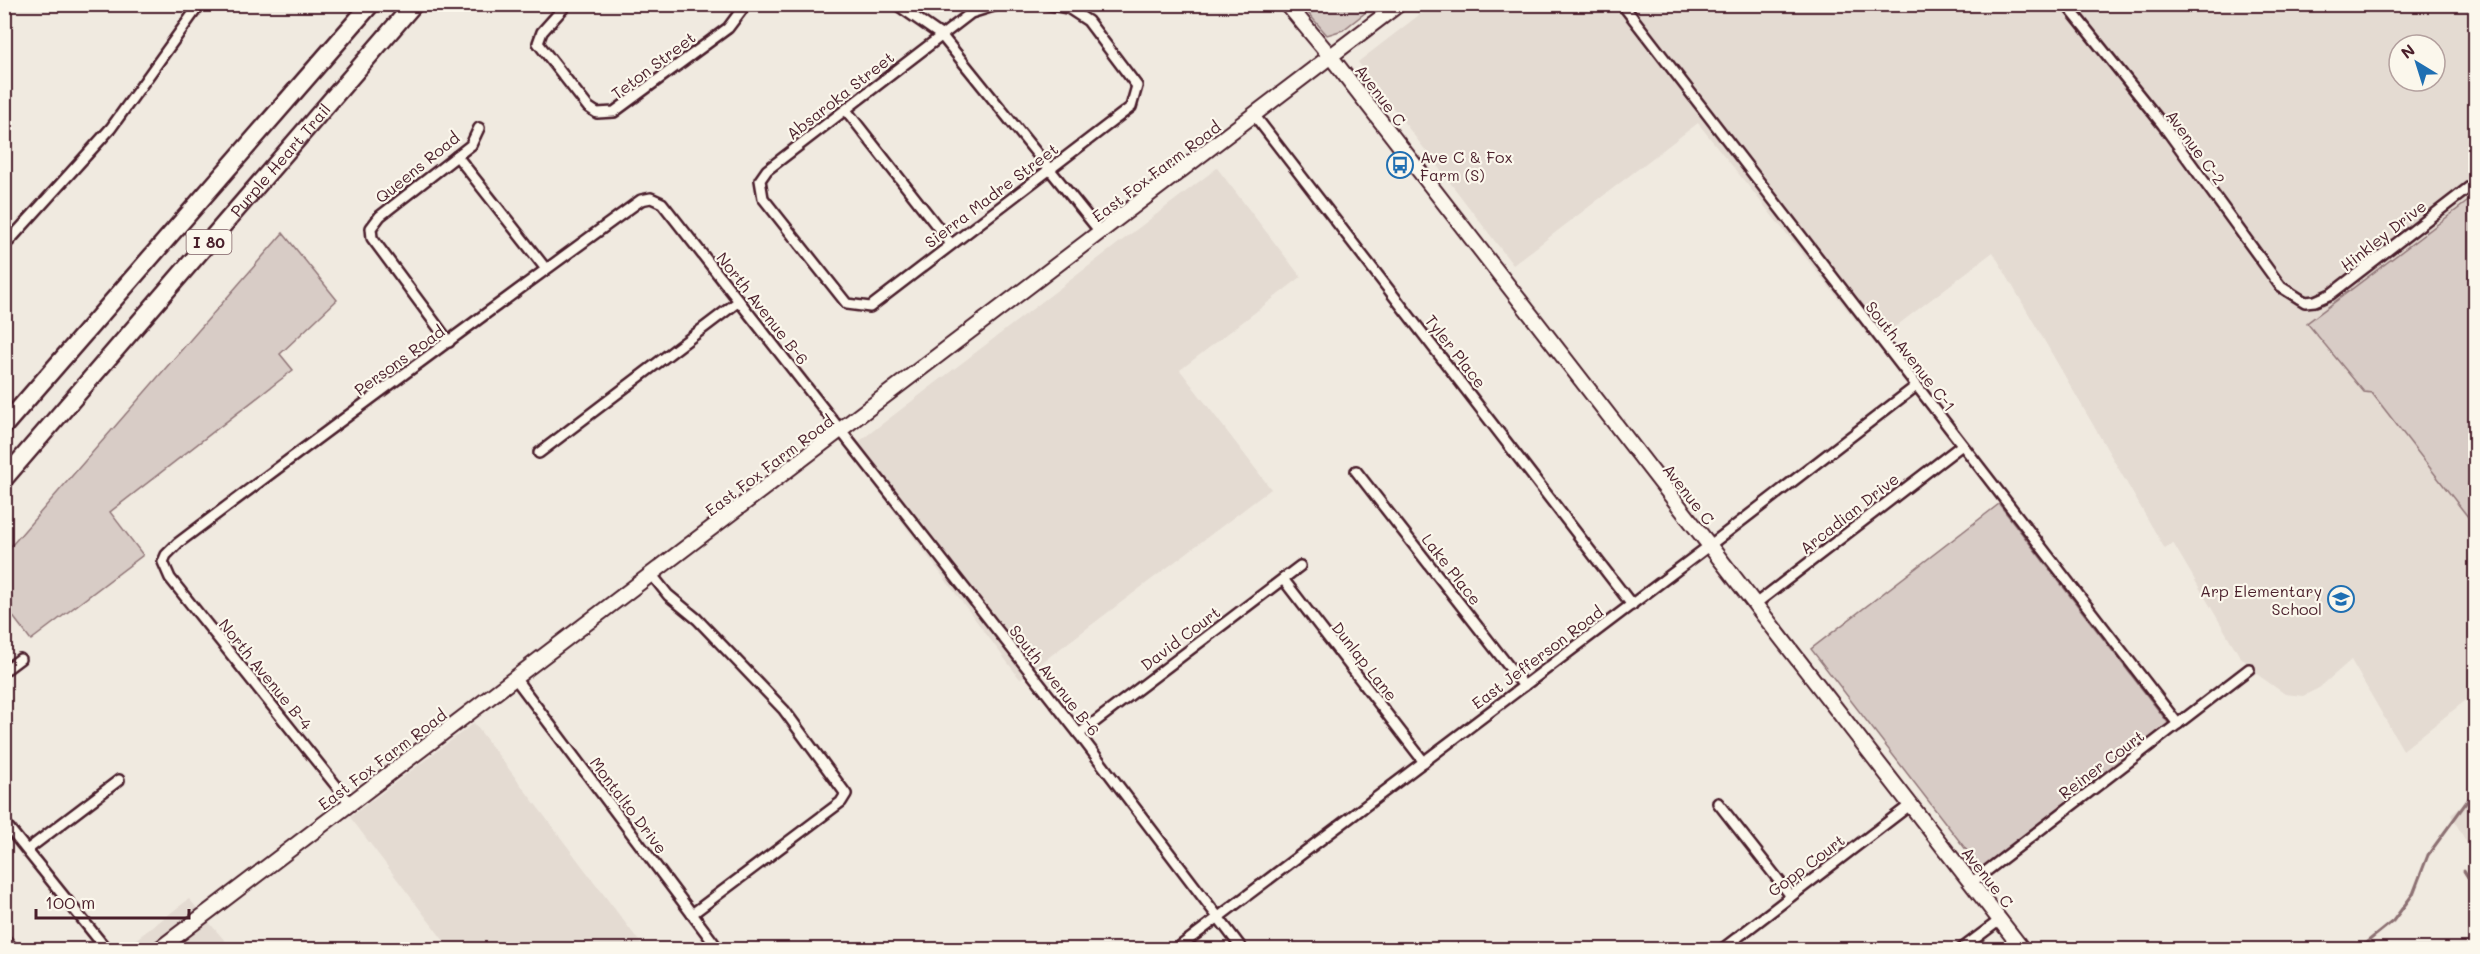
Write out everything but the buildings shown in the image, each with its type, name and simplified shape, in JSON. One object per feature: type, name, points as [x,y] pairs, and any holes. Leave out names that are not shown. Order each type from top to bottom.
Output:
[{"type":"highway","name":"Purple Heart Trail","points":[[8,421],[371,4]]},
{"type":"highway","name":"Purple Heart Trail","points":[[4,479],[414,4]]},
{"type":"main road","name":"Avenue C","points":[[1287,4],[1331,57],[2023,950]]},
{"type":"main road","name":"East Fox Farm Road","points":[[158,950],[1256,116],[1399,4]]},
{"type":"street","points":[[9,241],[111,128],[200,4]]},
{"type":"street","name":"Teton Street","points":[[567,4],[542,32],[538,44],[588,107],[597,113],[614,112],[728,28],[746,4]]},
{"type":"street","points":[[896,4],[942,36],[1101,233]]},
{"type":"street","name":"Absaroka Street","points":[[870,307],[847,304],[763,198],[760,180],[767,170],[971,13],[1000,4]]},
{"type":"street","name":"Sierra Madre Street","points":[[870,307],[1131,107],[1136,97],[1137,86],[1088,21],[1068,8],[1046,4]]},
{"type":"street","name":"South Avenue C-1","points":[[1622,4],[2178,724]]},
{"type":"street","name":"Avenue C-2","points":[[2066,4],[2163,125],[2270,274],[2292,296],[2305,302]]},
{"type":"street","points":[[846,110],[951,244]]},
{"type":"street","name":"Tyler Place","points":[[1256,116],[1632,604]]},
{"type":"street","name":"Queens Road","points":[[449,342],[372,238],[371,228],[380,216],[471,145],[479,128]]},
{"type":"street","points":[[457,156],[546,269]]},
{"type":"street","name":"Hinkley Drive","points":[[2305,302],[2315,301],[2331,294],[2475,182]]},
{"type":"street","name":"Persons Road","points":[[163,562],[166,555],[178,543],[641,200],[651,198],[662,203]]},
{"type":"street","name":"North Avenue B-6","points":[[662,203],[841,431]]},
{"type":"street","points":[[539,453],[739,301]]},
{"type":"street","name":"East Jefferson Road","points":[[1175,950],[1916,387]]},
{"type":"street","name":"South Avenue B-6","points":[[841,431],[1079,734],[1243,950]]},
{"type":"street","name":"Arcadian Drive","points":[[1754,605],[1962,445]]},
{"type":"street","name":"Lake Place","points":[[1356,471],[1524,686]]},
{"type":"street","name":"North Avenue B-4","points":[[163,562],[170,578],[350,803]]},
{"type":"street","name":"David Court","points":[[1079,734],[1300,566]]},
{"type":"street","points":[[652,574],[668,595],[696,618],[784,710],[846,794],[841,802],[692,914]]},
{"type":"street","name":"Dunlap Lane","points":[[1283,579],[1424,762]]},
{"type":"street","points":[[4,671],[20,659]]},
{"type":"street","name":"Reiner Court","points":[[1971,883],[2249,669]]},
{"type":"street","name":"Montalto Drive","points":[[515,678],[719,950]]},
{"type":"street","points":[[27,850],[119,780]]},
{"type":"street","points":[[1718,803],[1791,896]]},
{"type":"street","name":"Gopp Court","points":[[1721,950],[1910,805]]},
{"type":"street","points":[[4,822],[107,950]]},
{"type":"street","points":[[1960,950],[2000,920]]},
{"type":"street","points":[[4,938],[14,950]]},
{"type":"shaded area","points":[[1301,5],[1375,5],[1343,30],[1327,35]]},
{"type":"shaded area","points":[[1432,5],[2475,5],[2475,196],[2307,323],[2363,391],[2372,392],[2475,526],[2475,693],[2403,750],[2351,660],[2319,688],[2303,696],[2285,694],[2258,675],[2239,655],[2173,543],[2165,549],[1993,252],[1874,343],[1698,123],[1513,265],[1358,62]]},
{"type":"shaded area","points":[[1217,168],[1301,277],[1180,370],[1271,489],[1020,679],[848,450]]},
{"type":"shaded area","points":[[2475,196],[2475,526],[2372,393],[2364,392],[2307,323]]},
{"type":"shaded area","points":[[283,233],[337,300],[280,354],[293,370],[110,512],[143,555],[31,640],[5,606],[5,553]]},
{"type":"shaded area","points":[[1999,504],[2169,724],[1981,869],[1811,649]]},
{"type":"shaded area","points":[[474,723],[645,949],[450,949],[350,817]]},
{"type":"shaded area","points":[[2475,796],[2475,857],[2451,815]]},
{"type":"shaded area","points":[[189,899],[232,949],[122,950]]},
{"type":"waterway","points":[[2357,950],[2393,921],[2413,894],[2428,855],[2476,789]]},
{"type":"waterway","points":[[2464,871],[2476,890]]},
{"type":"place","name":"Ave C & Fox Farm (S)","points":[[1400,165]]},
{"type":"place","name":"Arp Elementary School","points":[[2341,599]]}]
